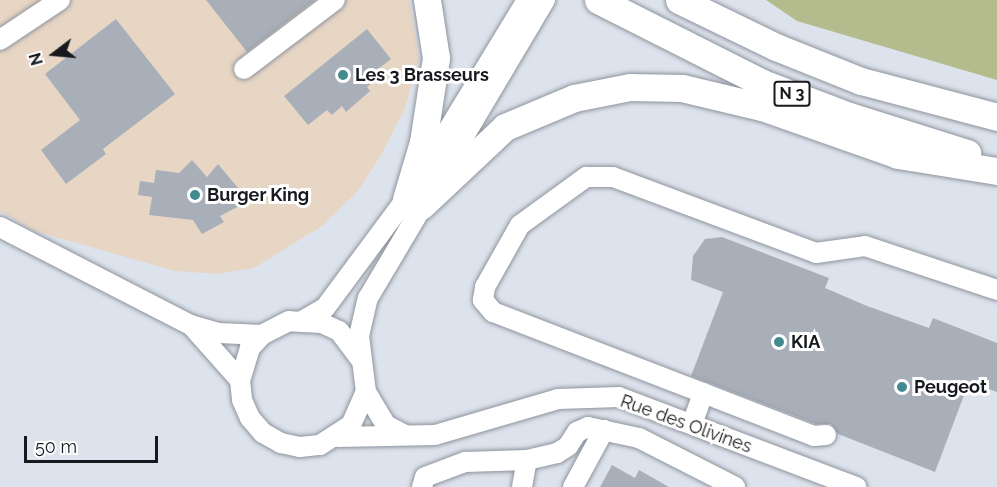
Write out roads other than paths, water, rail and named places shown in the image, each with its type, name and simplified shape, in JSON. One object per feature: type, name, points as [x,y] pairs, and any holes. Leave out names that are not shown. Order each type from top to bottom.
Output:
[{"type":"highway","points":[[414,203],[436,58],[427,0]]},
{"type":"highway","name":"N 3","points":[[598,0],[760,82],[849,116],[997,162]]},
{"type":"highway","name":"N 3","points":[[678,0],[776,48],[861,81],[997,117]]},
{"type":"highway","points":[[719,0],[784,44],[861,81]]},
{"type":"highway","points":[[414,203],[506,127],[574,98],[630,87],[682,88],[762,107],[898,155],[997,171]]},
{"type":"street","points":[[0,40],[60,0]]},
{"type":"street","points":[[244,69],[335,0]]},
{"type":"street","points":[[475,101],[526,0]]},
{"type":"street","points":[[407,436],[386,424],[366,392],[359,336],[368,298],[414,203],[475,101],[545,0]]},
{"type":"street","points":[[826,435],[814,436],[493,312],[482,292],[520,225],[586,177],[608,175],[816,253],[865,246],[997,290]]},
{"type":"street","points":[[304,320],[325,308],[414,203]]},
{"type":"street","points":[[0,227],[191,325],[219,333],[262,335]]},
{"type":"street","points":[[362,360],[339,331],[304,320],[289,321],[262,335],[247,356],[240,380],[242,400],[250,418],[263,433],[281,443],[300,447],[320,445],[338,437],[351,425],[366,392]]},
{"type":"street","points":[[191,325],[240,380]]},
{"type":"street","points":[[692,424],[703,393]]},
{"type":"street","name":"Rue des Olivines","points":[[338,437],[435,435],[558,399],[594,396],[619,397],[692,424],[814,480],[855,487]]},
{"type":"street","points":[[422,487],[425,477],[465,462],[527,460],[557,453],[568,446],[577,432],[588,427],[639,438],[735,487]]},
{"type":"street","points":[[573,487],[604,430]]},
{"type":"street","points":[[522,487],[527,460]]},
{"type":"place","name":"Les 3 Brasseurs","points":[[343,75]]},
{"type":"place","name":"Burger King","points":[[195,195]]},
{"type":"place","name":"KIA","points":[[779,342]]},
{"type":"place","name":"Peugeot","points":[[902,387]]}]
